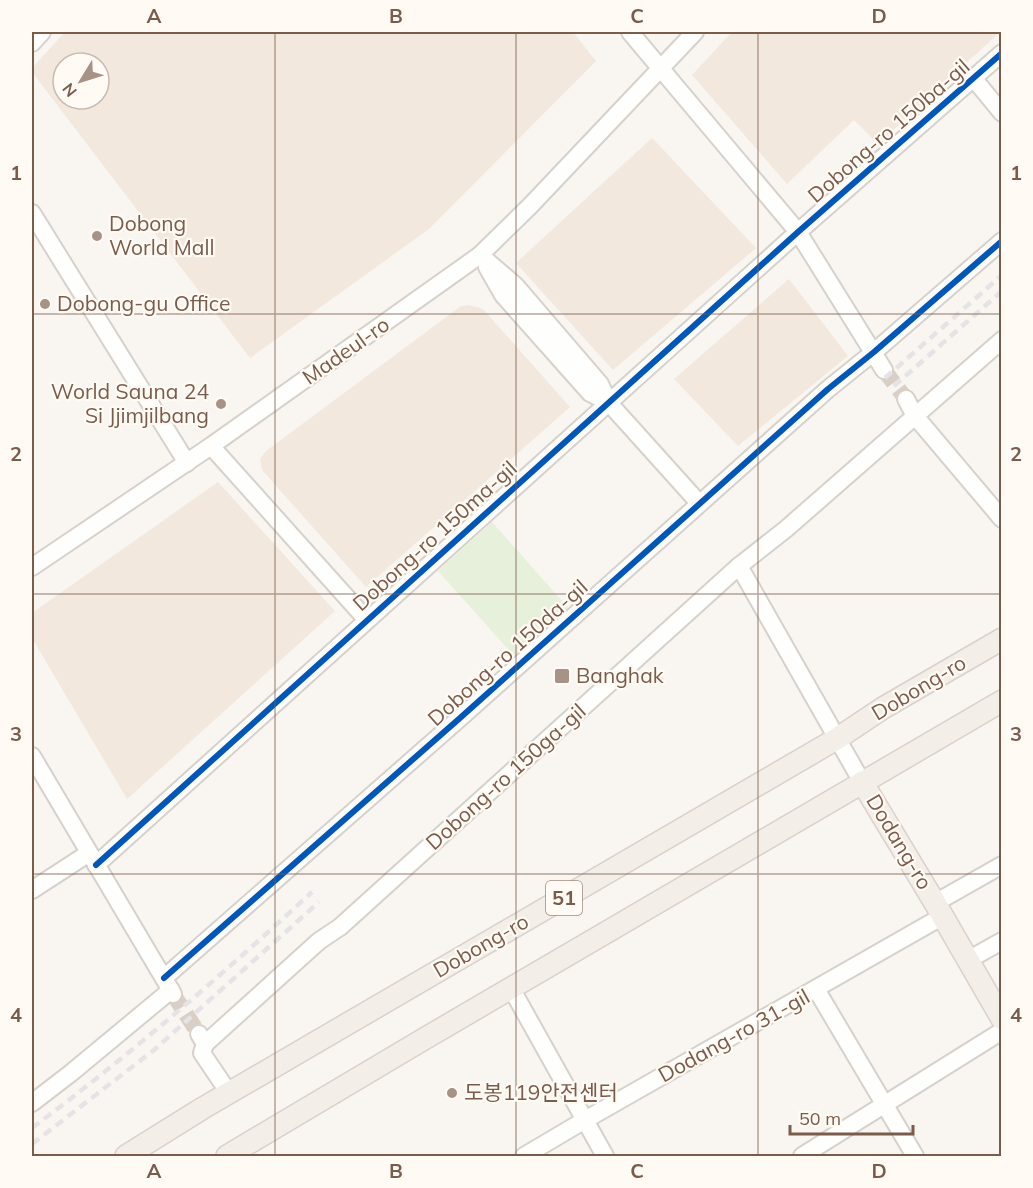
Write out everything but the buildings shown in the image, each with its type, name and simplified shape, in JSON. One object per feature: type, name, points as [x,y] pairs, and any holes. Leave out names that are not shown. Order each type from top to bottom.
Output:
[{"type":"main road","name":"Dobong-ro","points":[[126,1156],[838,738],[883,708],[1002,639]]},
{"type":"main road","name":"51","points":[[227,1156],[1002,702]]},
{"type":"main road","name":"Dodang-ro","points":[[862,782],[1002,1019]]},
{"type":"street","points":[[32,43],[42,32]]},
{"type":"street","points":[[630,32],[798,232],[884,370]]},
{"type":"street","name":"Madeul-ro","points":[[32,567],[187,464],[480,255],[530,206],[695,32]]},
{"type":"street","name":"Dobong-ro 150ba-gil","points":[[798,232],[1002,53]]},
{"type":"street","name":"Dobong-ro 150ba-gil","points":[[974,79],[1002,113]]},
{"type":"street","points":[[32,213],[187,464]]},
{"type":"street","name":"Dobong-ro 150ma-gil","points":[[32,890],[92,859],[366,619],[798,232]]},
{"type":"street","name":"Dobong-ro 150da-gil","points":[[32,1103],[71,1073],[169,987],[443,734],[828,388],[874,352],[1002,241]]},
{"type":"street","points":[[480,255],[515,285],[600,384],[609,403],[699,503]]},
{"type":"street","name":"Dobong-ro 150ga-gil","points":[[230,1093],[202,1053],[202,1039],[319,941],[340,927],[739,566],[786,529],[1002,339]]},
{"type":"street","points":[[906,399],[915,416],[1002,519]]},
{"type":"street","points":[[211,446],[366,619]]},
{"type":"street","points":[[739,566],[862,782]]},
{"type":"street","points":[[32,756],[169,987]]},
{"type":"street","name":"Dodang-ro","points":[[939,910],[1002,865]]},
{"type":"street","name":"Dodang-ro 31-gil","points":[[525,1156],[816,989],[939,910]]},
{"type":"street","points":[[968,960],[1002,941]]},
{"type":"street","points":[[511,988],[604,1156]]},
{"type":"street","points":[[816,989],[915,1156]]},
{"type":"street","points":[[802,1156],[1002,1030]]},
{"type":"shaded area","points":[[65,32],[573,32],[596,61],[429,229],[250,358],[62,111],[111,111],[111,51],[51,51],[51,97],[32,72],[32,68]]},
{"type":"shaded area","points":[[732,32],[1000,32],[878,144],[854,120],[787,184],[692,75]]},
{"type":"shaded area","points":[[652,138],[756,248],[613,370],[516,263]]},
{"type":"shaded area","points":[[789,279],[848,356],[738,446],[674,379]]},
{"type":"shaded area","points":[[469,305],[483,309],[570,407],[366,587],[262,470],[260,459],[266,451],[461,306]]},
{"type":"shaded area","points":[[218,482],[335,611],[127,799],[32,638],[32,613]]},
{"type":"green space","points":[[492,522],[570,610],[516,658],[438,571]]},
{"type":"tunnel","points":[[884,370],[906,399]]},
{"type":"tunnel","points":[[173,994],[199,1034]]},
{"type":"railway","points":[[885,378],[1002,275]]},
{"type":"railway","points":[[894,386],[1002,291]]},
{"type":"railway","points":[[32,1128],[175,1014],[312,892]]},
{"type":"railway","points":[[32,1144],[154,1050],[319,902]]},
{"type":"cycle path","points":[[96,865],[798,232],[1002,53]]},
{"type":"cycle path","points":[[164,978],[460,718],[828,389],[1002,241]]},
{"type":"place","name":"Dobong World Mall","points":[[97,236]]},
{"type":"place","name":"Dobong-gu Office","points":[[45,304]]},
{"type":"place","name":"World Sauna 24 Si Jjimjilbang","points":[[221,404]]},
{"type":"place","name":"Banghak","points":[[562,676]]},
{"type":"place","name":"도봉119안전센터","points":[[452,1093]]}]
